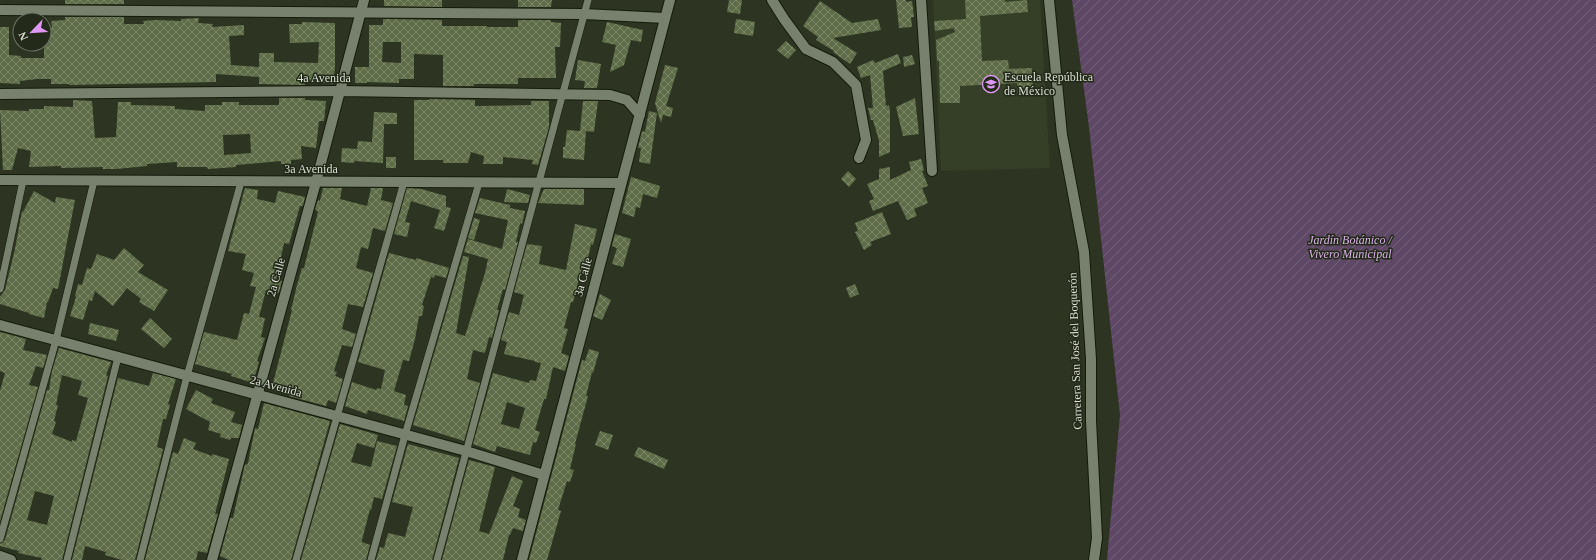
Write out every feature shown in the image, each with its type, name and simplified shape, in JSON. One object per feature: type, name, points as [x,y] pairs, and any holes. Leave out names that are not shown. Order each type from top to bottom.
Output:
[{"type":"street","name":"2a Calle","points":[[212,560],[316,182],[364,0]]},
{"type":"street","name":"3a Calle","points":[[522,560],[670,0]]},
{"type":"street","points":[[772,0],[806,49],[833,62],[856,86],[866,140],[859,158]]},
{"type":"street","points":[[921,0],[932,171]]},
{"type":"street","name":"Carretera San José del Boquerón","points":[[1049,0],[1062,135],[1084,252],[1091,359],[1091,421],[1097,538],[1094,560]]},
{"type":"street","points":[[0,10],[360,14],[584,14],[665,18]]},
{"type":"street","name":"4a Avenida","points":[[0,94],[339,91],[610,95],[627,100],[640,114]]},
{"type":"street","name":"3a Avenida","points":[[0,180],[622,183]]},
{"type":"street","name":"2a Avenida","points":[[0,325],[466,451],[544,474]]},
{"type":"street","points":[[0,556],[11,560]]},
{"type":"lane","points":[[438,560],[466,451],[564,95],[588,0]]},
{"type":"lane","points":[[0,289],[23,181]]},
{"type":"lane","points":[[0,538],[56,340],[94,181]]},
{"type":"lane","points":[[140,560],[187,376],[241,182]]},
{"type":"lane","points":[[296,560],[404,182]]},
{"type":"lane","points":[[371,560],[405,435],[479,183]]},
{"type":"lane","points":[[67,560],[118,357]]},
{"type":"shaded area","name":"Escuela República de México","points":[[933,0],[1040,0],[1050,168],[941,171]]},
{"type":"green space","name":"Jardín Botánico / Vivero Municipal","points":[[1072,0],[1596,0],[1596,560],[1107,560],[1120,415],[1089,127]]},
{"type":"building","points":[[65,0],[124,0],[124,4],[65,4]]},
{"type":"building","points":[[384,0],[442,0],[442,7],[384,6]]},
{"type":"building","points":[[518,0],[552,0],[551,7],[518,7]]},
{"type":"building","points":[[729,0],[742,0],[740,14],[727,12]]},
{"type":"building","points":[[896,0],[906,0],[906,2],[912,1],[914,17],[911,17],[912,27],[899,28]]},
{"type":"building","points":[[965,0],[1005,0],[1005,2],[1027,0],[1028,12],[980,16],[982,61],[1008,60],[1009,69],[1032,68],[1033,87],[1018,88],[1017,83],[960,86],[960,103],[940,103],[939,61],[937,61],[936,40],[955,32],[954,28],[935,31],[934,21],[966,19]]},
{"type":"building","points":[[820,1],[852,23],[878,19],[881,30],[833,38],[857,53],[850,64],[833,52],[834,51],[816,40],[818,37],[803,26]]},
{"type":"building","points":[[65,17],[124,17],[124,24],[144,24],[143,21],[181,21],[181,19],[199,18],[198,23],[213,24],[212,27],[244,25],[244,35],[229,36],[231,65],[259,67],[259,53],[274,53],[274,62],[318,63],[319,42],[290,43],[289,24],[302,24],[302,22],[335,23],[335,67],[333,84],[304,80],[305,85],[259,84],[259,77],[216,74],[216,82],[69,85],[51,84],[51,79],[37,79],[20,81],[20,84],[0,83],[0,27],[9,27],[9,55],[21,56],[21,58],[44,58],[44,52],[52,52],[52,21],[65,20]]},
{"type":"building","points":[[383,19],[442,20],[442,26],[518,27],[518,20],[551,20],[551,22],[561,23],[560,47],[555,47],[556,78],[518,78],[518,84],[443,86],[443,55],[414,54],[414,79],[399,79],[399,83],[355,83],[355,67],[369,67],[369,25],[383,25]],"holes":[[[383,42],[401,42],[401,63],[382,62]]]},
{"type":"building","points":[[736,19],[755,22],[753,36],[734,33]]},
{"type":"building","points":[[607,22],[643,30],[641,42],[631,40],[624,65],[610,72],[616,45],[602,42]]},
{"type":"building","points":[[786,41],[796,50],[788,59],[777,50]]},
{"type":"building","points":[[898,54],[901,63],[883,71],[886,106],[889,105],[890,111],[890,152],[879,157],[879,141],[868,108],[873,108],[870,75],[861,78],[857,67],[873,60],[875,63]]},
{"type":"building","points":[[912,55],[915,64],[904,67],[903,57]]},
{"type":"building","points":[[578,60],[601,64],[597,88],[584,88],[585,81],[575,80]]},
{"type":"building","points":[[665,65],[678,68],[666,106],[673,108],[671,117],[663,115],[661,123],[655,103]]},
{"type":"building","points":[[279,98],[305,98],[305,100],[326,101],[324,121],[319,121],[316,148],[301,146],[302,159],[291,160],[291,164],[281,164],[281,161],[208,169],[207,167],[177,167],[177,162],[147,164],[147,166],[116,169],[103,169],[103,167],[61,168],[61,166],[29,167],[31,151],[18,148],[12,170],[3,170],[0,110],[29,111],[29,109],[44,109],[44,106],[73,107],[73,100],[92,101],[95,138],[116,137],[118,102],[131,102],[131,105],[175,106],[175,109],[205,111],[205,105],[222,105],[222,102],[239,102],[239,105],[279,105]],"holes":[[[250,134],[251,153],[224,155],[223,135]]]},
{"type":"building","points":[[915,98],[919,134],[903,136],[896,107]]},
{"type":"building","points":[[414,100],[475,100],[475,106],[531,105],[531,101],[549,101],[549,127],[538,165],[532,164],[533,160],[503,157],[503,164],[483,164],[484,156],[471,152],[468,163],[443,163],[443,160],[414,160]]},
{"type":"building","points":[[583,101],[598,101],[594,132],[586,131],[584,160],[563,158],[563,147],[565,147],[567,130],[580,131]]},
{"type":"building","points":[[649,111],[657,113],[650,164],[639,162],[641,148],[638,148],[642,131],[645,132]]},
{"type":"building","points":[[374,112],[397,113],[397,124],[384,124],[383,163],[354,161],[354,163],[341,162],[342,148],[357,149],[358,141],[372,142]]},
{"type":"building","points":[[386,157],[396,157],[396,168],[386,168]]},
{"type":"building","points":[[921,159],[924,170],[922,171],[928,186],[922,188],[928,203],[914,209],[917,216],[907,220],[898,201],[873,211],[869,201],[874,199],[867,184],[879,179],[879,169],[890,167],[890,180],[911,170],[909,162]]},
{"type":"building","points":[[848,171],[856,179],[849,187],[841,179]]},
{"type":"building","points":[[631,177],[660,186],[657,198],[643,194],[640,208],[636,207],[634,217],[622,213]]},
{"type":"building","points":[[245,188],[258,190],[257,199],[275,203],[278,191],[305,197],[303,206],[300,206],[289,244],[284,243],[276,280],[282,281],[279,293],[266,290],[259,317],[265,318],[261,337],[265,338],[257,361],[259,362],[253,383],[231,376],[232,374],[195,364],[204,332],[237,340],[244,313],[249,314],[256,287],[250,286],[254,273],[242,270],[246,254],[228,251]]},
{"type":"building","points":[[323,188],[342,188],[340,199],[367,206],[371,188],[383,188],[381,200],[393,203],[385,231],[373,228],[368,249],[361,247],[356,268],[373,273],[363,307],[348,304],[342,329],[356,334],[352,347],[342,345],[334,371],[337,372],[335,376],[343,379],[336,403],[328,400],[326,406],[289,396],[292,388],[273,383],[297,285],[302,268],[304,268],[318,212],[315,209],[318,200],[320,201]]},
{"type":"building","points":[[407,188],[421,189],[446,196],[446,207],[451,208],[444,231],[434,228],[440,210],[411,201],[405,222],[410,223],[407,237],[394,234]]},
{"type":"building","points":[[507,189],[530,195],[528,203],[504,202]]},
{"type":"building","points":[[544,189],[584,189],[584,205],[538,203]]},
{"type":"building","points":[[34,191],[55,203],[56,197],[75,200],[58,289],[53,288],[47,302],[44,318],[0,304],[0,297],[5,290],[15,249],[22,211],[23,212]]},
{"type":"building","points":[[480,198],[510,205],[510,208],[525,211],[522,224],[520,223],[516,242],[518,242],[505,290],[503,289],[497,310],[499,310],[492,338],[489,337],[485,353],[473,350],[467,379],[480,383],[464,441],[413,425],[463,256],[469,257],[456,333],[465,336],[485,273],[488,259],[464,252],[468,239],[502,249],[508,220],[475,213]]},
{"type":"building","points":[[882,212],[891,234],[870,242],[872,245],[864,250],[855,232],[858,231],[855,223]]},
{"type":"building","points":[[474,218],[480,220],[474,240],[468,238]]},
{"type":"building","points":[[575,224],[597,229],[593,245],[591,244],[585,272],[581,271],[564,328],[568,329],[561,353],[569,356],[565,371],[553,367],[546,399],[544,399],[535,430],[540,432],[536,443],[533,442],[530,455],[497,446],[495,452],[473,444],[493,373],[529,383],[530,380],[536,381],[541,363],[504,354],[507,342],[501,340],[509,312],[519,315],[524,295],[514,292],[527,244],[542,246],[539,264],[566,270]],"holes":[[[507,402],[525,408],[519,429],[501,424]]]},
{"type":"building","points":[[615,234],[631,239],[623,267],[612,264],[617,248],[612,246]]},
{"type":"building","points":[[124,248],[144,265],[138,272],[168,290],[154,311],[139,302],[141,299],[127,288],[113,306],[95,291],[92,301],[89,300],[83,320],[70,316],[76,297],[78,284],[82,285],[87,268],[91,269],[97,254],[114,260]]},
{"type":"building","points":[[389,253],[416,260],[416,258],[449,268],[446,278],[435,275],[434,278],[431,277],[422,305],[424,306],[422,316],[419,316],[409,361],[403,360],[394,391],[406,395],[404,405],[408,406],[404,421],[368,410],[367,414],[345,406],[352,382],[376,390],[377,388],[381,389],[385,370],[358,362]]},
{"type":"building","points":[[855,284],[859,294],[850,298],[846,288]]},
{"type":"building","points":[[600,294],[611,300],[602,320],[593,316]]},
{"type":"building","points":[[150,318],[172,339],[164,348],[141,329]]},
{"type":"building","points":[[90,323],[119,330],[116,341],[88,334]]},
{"type":"building","points":[[0,332],[26,339],[23,350],[47,355],[43,368],[36,366],[29,385],[38,387],[0,521],[0,391],[5,373],[0,371]]},
{"type":"building","points":[[59,348],[111,362],[106,375],[108,376],[62,560],[41,560],[42,558],[18,553],[19,551],[0,546],[0,544],[5,540],[47,390],[49,390],[52,371]],"holes":[[[62,375],[82,381],[78,395],[88,398],[76,441],[72,440],[72,442],[52,434],[56,422],[54,421],[58,405],[56,405]],[[35,491],[54,496],[47,525],[27,520]]]},
{"type":"building","points":[[589,349],[599,352],[593,373],[592,372],[586,396],[588,396],[575,444],[570,469],[574,470],[570,482],[567,481],[558,510],[561,511],[547,560],[529,560],[582,360],[585,361]]},
{"type":"building","points":[[153,373],[176,379],[168,404],[170,405],[166,419],[163,419],[157,447],[163,449],[135,560],[122,560],[105,555],[106,552],[85,546],[82,560],[72,560],[118,378],[149,386]]},
{"type":"building","points":[[196,390],[213,399],[211,403],[235,412],[231,422],[242,425],[239,438],[231,438],[230,440],[220,437],[221,434],[208,430],[210,422],[186,409]]},
{"type":"building","points":[[264,403],[330,421],[291,560],[229,560],[220,556],[230,518],[233,518],[245,464],[247,465],[248,463],[255,428],[258,429]]},
{"type":"building","points":[[340,424],[378,435],[374,448],[357,443],[351,462],[371,467],[377,441],[397,446],[382,499],[374,497],[371,510],[370,509],[362,540],[362,542],[370,545],[366,560],[301,560]]},
{"type":"building","points":[[600,431],[613,435],[608,450],[595,445]]},
{"type":"building","points":[[184,438],[196,443],[193,449],[212,456],[212,454],[229,459],[215,514],[218,514],[207,553],[198,551],[196,560],[145,560],[173,452],[178,454]]},
{"type":"building","points":[[408,444],[459,458],[432,560],[376,560],[380,547],[384,548],[388,533],[405,537],[413,507],[392,502]]},
{"type":"building","points":[[638,447],[668,460],[664,469],[634,456]]},
{"type":"building","points":[[469,460],[495,467],[479,531],[489,534],[512,476],[523,481],[513,506],[520,509],[518,517],[526,520],[523,531],[513,528],[509,535],[503,560],[442,560]]},
{"type":"place","name":"Escuela República de México","points":[[991,84]]}]
